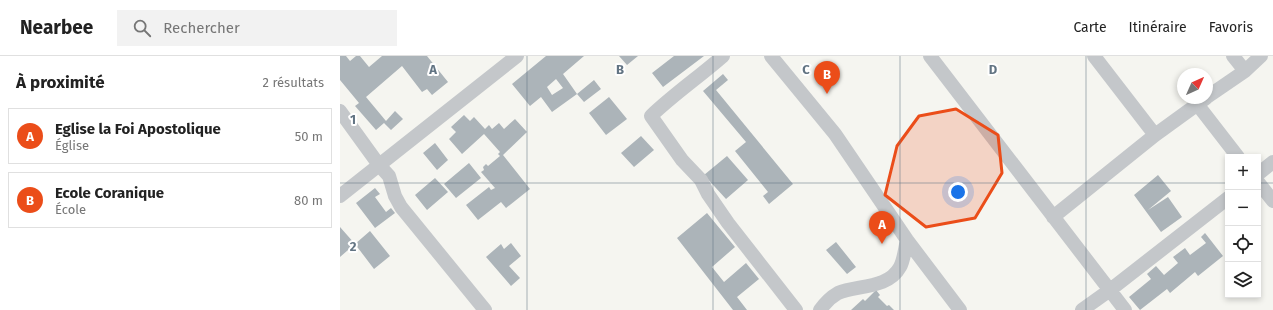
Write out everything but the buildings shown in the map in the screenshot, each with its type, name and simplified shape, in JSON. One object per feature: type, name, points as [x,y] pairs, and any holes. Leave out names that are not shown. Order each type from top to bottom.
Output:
[{"type":"street","points":[[340,196],[517,56]]},
{"type":"street","points":[[723,56],[697,79],[672,96],[650,116],[682,160],[701,180],[708,194],[728,223],[796,310]]},
{"type":"street","points":[[771,56],[834,134],[907,240],[960,310]]},
{"type":"street","points":[[930,56],[1052,217],[1125,310]]},
{"type":"street","points":[[1094,56],[1155,135]]},
{"type":"street","points":[[1233,56],[1245,71]]},
{"type":"street","points":[[1213,93],[1245,71],[1261,56]]},
{"type":"street","points":[[1052,217],[1155,135],[1198,104]]},
{"type":"street","points":[[1205,104],[1236,154]]},
{"type":"street","points":[[340,111],[379,165],[389,176],[395,196],[401,207],[485,310]]},
{"type":"street","points":[[1261,172],[1273,162]]},
{"type":"street","points":[[1261,186],[1273,202]]},
{"type":"street","points":[[1082,310],[1225,200]]},
{"type":"street","points":[[820,310],[829,299],[837,294],[850,290],[866,288],[891,277],[900,267],[907,240]]},
{"type":"highlighted area","points":[[956,109],[998,135],[1002,173],[975,218],[926,227],[885,195],[897,146],[919,116]]},
{"type":"place","name":"Ecole Coranique","points":[[827,94]]},
{"type":"place","name":"Eglise la Foi Apostolique","points":[[882,244]]}]
